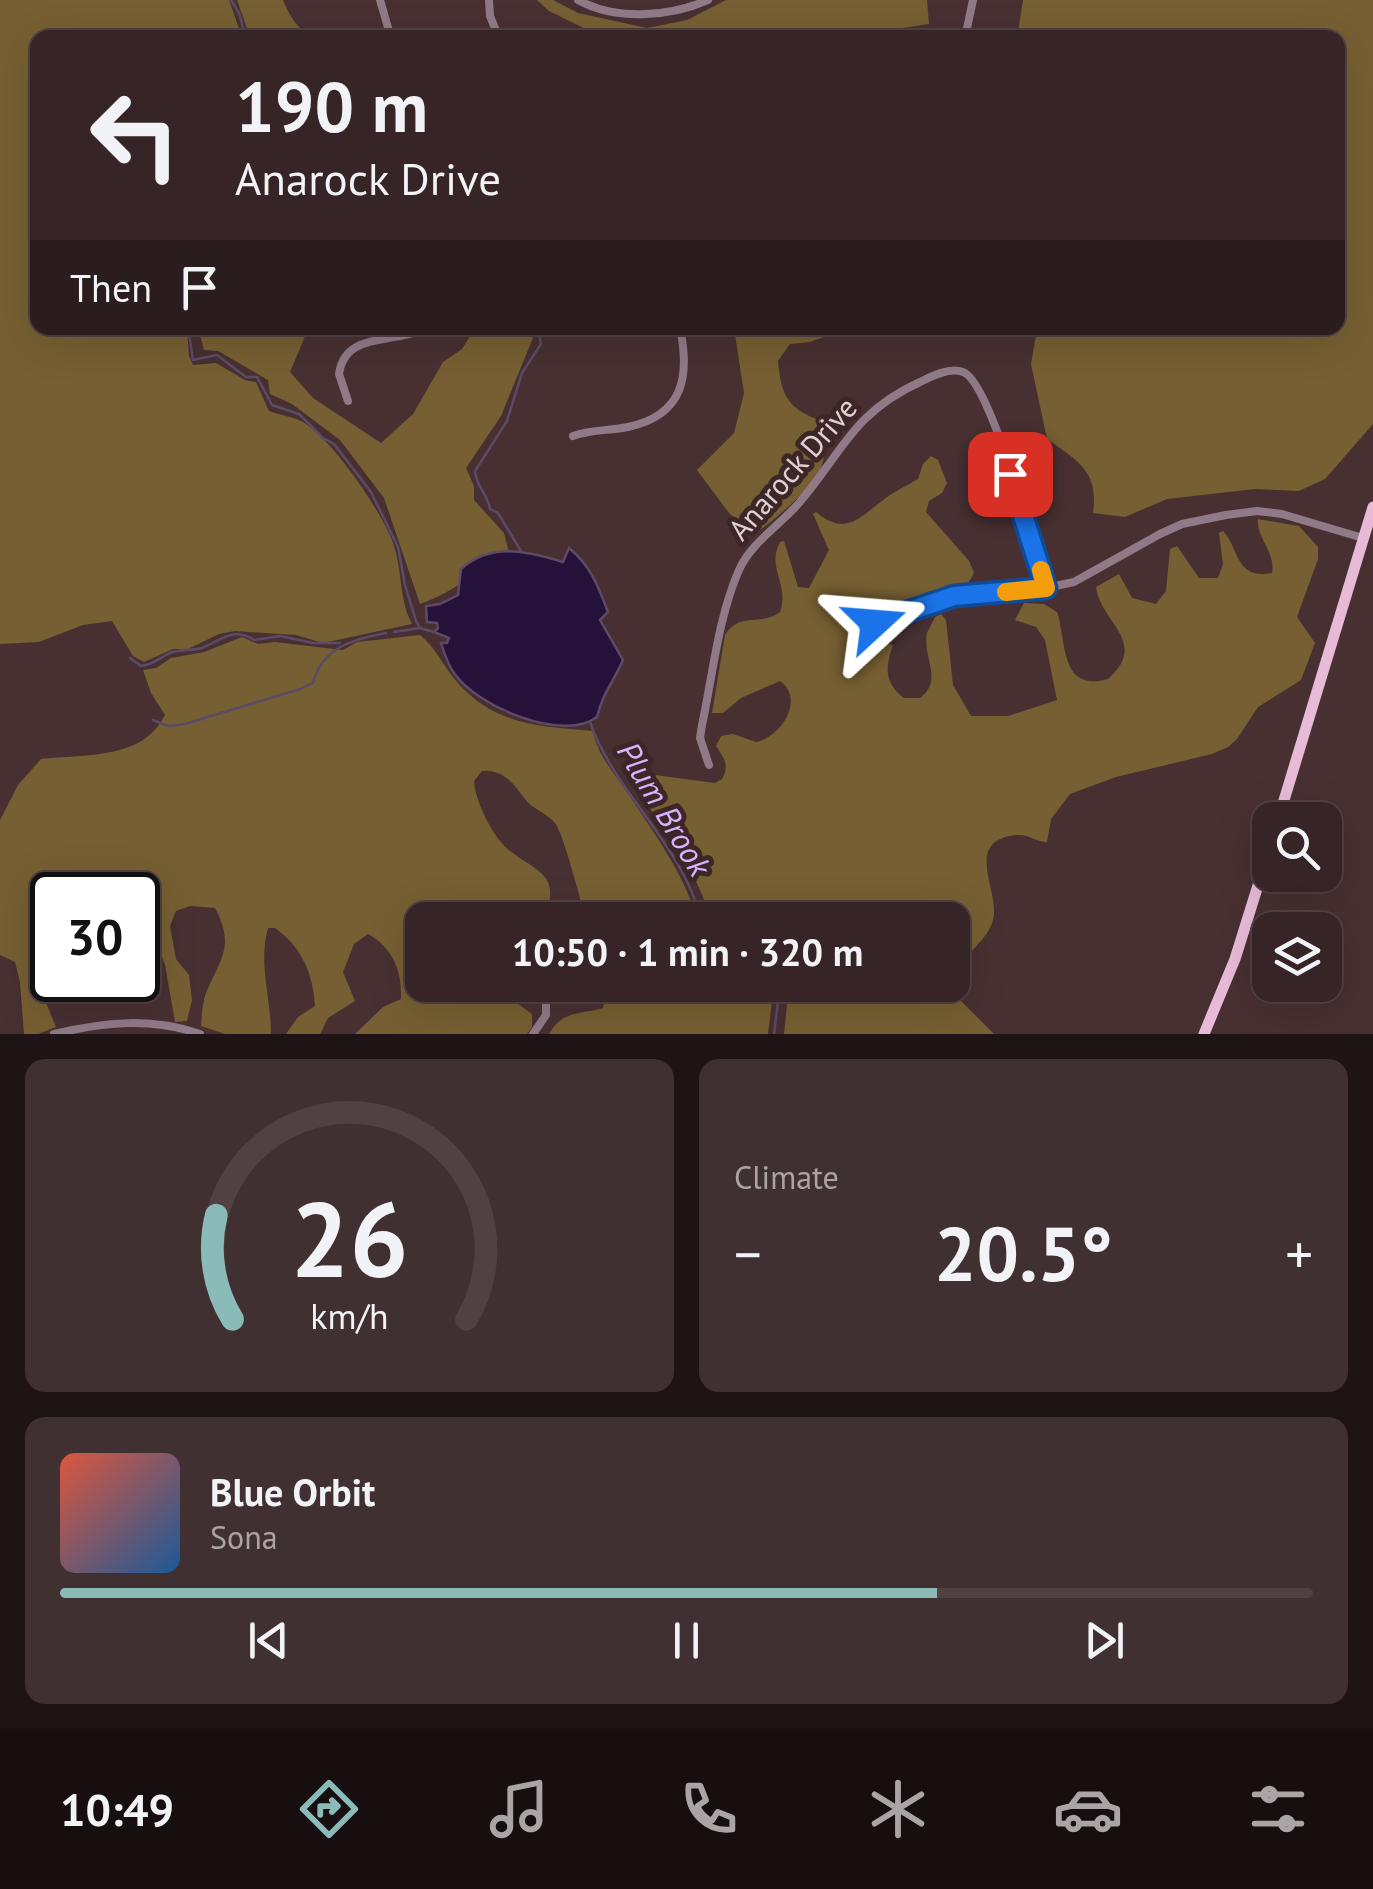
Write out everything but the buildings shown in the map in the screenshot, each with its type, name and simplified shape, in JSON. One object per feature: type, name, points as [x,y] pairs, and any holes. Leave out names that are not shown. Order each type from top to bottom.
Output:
[{"type":"main road","points":[[1283,802],[1373,507]]},
{"type":"main road","points":[[1204,1034],[1238,950],[1256,892]]},
{"type":"street","points":[[380,0],[389,30]]},
{"type":"street","points":[[490,0],[490,16],[496,30]]},
{"type":"street","points":[[578,0],[603,9],[642,14],[669,12],[708,0]]},
{"type":"street","points":[[966,30],[973,0]]},
{"type":"street","points":[[348,401],[339,374],[347,354],[370,340],[405,335]]},
{"type":"street","points":[[573,436],[632,426],[667,409],[684,381],[682,335]]},
{"type":"street","name":"Anarock Drive","points":[[709,765],[700,738],[702,725],[725,612],[741,564],[798,504],[854,429],[874,407],[896,392],[946,372],[964,372],[977,382],[992,414],[1046,588]]},
{"type":"street","points":[[875,623],[954,596],[1074,582],[1182,524],[1226,515],[1269,512],[1364,538]]},
{"type":"street","points":[[533,1034],[546,1015],[546,1002]]},
{"type":"street","points":[[54,1034],[116,1022],[166,1026],[200,1034]]},
{"type":"shaded area","points":[[0,0],[229,0],[240,30],[30,30],[30,335],[188,335],[193,365],[216,363],[256,382],[269,411],[299,420],[326,441],[369,498],[395,549],[405,607],[412,624],[323,643],[296,635],[235,631],[144,662],[133,656],[112,621],[83,625],[39,642],[0,644]]},
{"type":"shaded area","points":[[237,0],[283,0],[304,30],[248,30]]},
{"type":"shaded area","points":[[537,0],[553,0],[578,13],[647,28],[687,20],[726,0],[927,0],[929,24],[895,30],[588,30],[549,11]]},
{"type":"shaded area","points":[[1023,0],[1373,0],[1373,424],[1325,479],[1299,491],[1255,489],[1167,499],[1125,517],[1093,513],[1093,487],[1084,468],[1047,439],[1031,364],[1036,335],[1345,335],[1345,30],[1018,30]]},
{"type":"shaded area","points":[[200,335],[306,335],[290,372],[313,398],[381,443],[413,414],[443,362],[462,349],[471,335],[534,335],[501,416],[466,468],[474,486],[474,500],[504,533],[509,552],[420,604],[384,498],[340,440],[292,404],[270,394],[268,380],[218,351],[204,350]]},
{"type":"shaded area","points":[[735,335],[829,335],[790,344],[778,361],[788,399],[800,411],[820,420],[824,444],[821,468],[791,504],[754,535],[729,513],[697,470],[734,433],[744,393]]},
{"type":"shaded area","points":[[931,456],[938,460],[947,483],[942,493],[929,501],[926,512],[974,572],[968,583],[949,595],[889,603],[861,619],[870,641],[893,645],[888,674],[893,686],[904,698],[920,698],[931,684],[927,633],[935,617],[941,614],[946,620],[953,685],[971,716],[1008,716],[1057,700],[1045,640],[1036,627],[1015,620],[1024,603],[1044,604],[1057,612],[1073,671],[1092,681],[1108,679],[1120,666],[1124,643],[1096,587],[1119,574],[1132,598],[1156,604],[1166,591],[1170,549],[1177,546],[1199,578],[1218,578],[1223,564],[1219,533],[1223,531],[1245,568],[1260,574],[1272,573],[1258,519],[1299,526],[1318,547],[1318,559],[1297,617],[1315,643],[1301,680],[1258,707],[1228,747],[1116,777],[1070,794],[1051,819],[1047,842],[1017,835],[991,846],[987,869],[993,920],[970,952],[970,902],[704,902],[687,864],[629,779],[655,775],[715,783],[726,770],[716,746],[721,736],[733,734],[756,742],[781,726],[791,698],[780,681],[741,698],[723,713],[712,713],[725,635],[737,623],[765,619],[780,612],[782,593],[776,552],[780,542],[784,541],[798,587],[809,588],[829,550],[813,514],[843,524],[858,519],[918,479],[923,464]]},
{"type":"shaded area","points":[[569,548],[597,585],[608,612],[600,620],[623,660],[597,717],[563,726],[521,717],[465,685],[443,651],[441,643],[447,643],[449,638],[434,632],[437,623],[427,622],[426,606],[458,595],[461,569],[485,555],[523,552],[563,562]]},
{"type":"shaded area","points":[[420,635],[458,683],[488,708],[520,721],[593,731],[602,756],[657,838],[692,902],[581,902],[555,823],[507,779],[496,772],[482,771],[474,781],[486,819],[510,851],[545,877],[549,902],[405,902],[405,1002],[516,1002],[532,1014],[532,1027],[527,1034],[355,1034],[383,1007],[401,999],[394,961],[384,946],[368,934],[354,944],[343,972],[355,1001],[328,1018],[320,1034],[286,1034],[298,1017],[315,1006],[314,994],[299,953],[275,928],[268,928],[264,954],[271,1034],[225,1034],[201,1026],[205,997],[225,942],[215,908],[190,906],[176,911],[170,926],[176,959],[189,975],[192,1000],[187,1021],[175,1022],[160,951],[160,872],[30,872],[30,1002],[46,1002],[56,1027],[24,1034],[15,962],[0,955],[0,820],[18,785],[41,759],[111,752],[143,740],[165,715],[143,670],[156,668],[171,658],[204,652],[242,637],[258,644],[275,642],[343,650],[357,642]]},
{"type":"shaded area","points":[[604,1002],[772,1002],[768,1034],[549,1034],[566,1017],[603,1008]]},
{"type":"shaded area","points":[[787,1002],[962,1002],[994,1034],[784,1034]]},
{"type":"waterway","name":"Plum Brook","points":[[231,0],[244,30]]},
{"type":"waterway","name":"Plum Brook","points":[[189,335],[193,360],[217,355],[246,377],[257,377],[272,405],[299,414],[334,444],[371,492],[398,547],[416,621],[420,628],[434,632]]},
{"type":"waterway","points":[[521,551],[498,513],[490,509],[475,471],[507,421],[522,373],[541,344],[539,335]]},
{"type":"waterway","points":[[394,632],[420,628]]},
{"type":"waterway","points":[[153,720],[168,726],[185,724],[300,689],[313,683],[324,661],[341,647],[386,633]]},
{"type":"waterway","points":[[130,658],[141,666],[170,653],[202,648],[240,634],[254,640],[280,636],[313,643],[340,643]]},
{"type":"waterway","name":"Plum Brook","points":[[590,722],[615,773],[680,867],[695,902]]},
{"type":"waterway","name":"Plum Brook","points":[[774,1034],[778,1002]]},
{"type":"slow traffic","points":[[1006,592],[1046,588],[1041,570]]},
{"type":"route","points":[[875,623],[954,596],[1046,588],[1010,474]]}]
